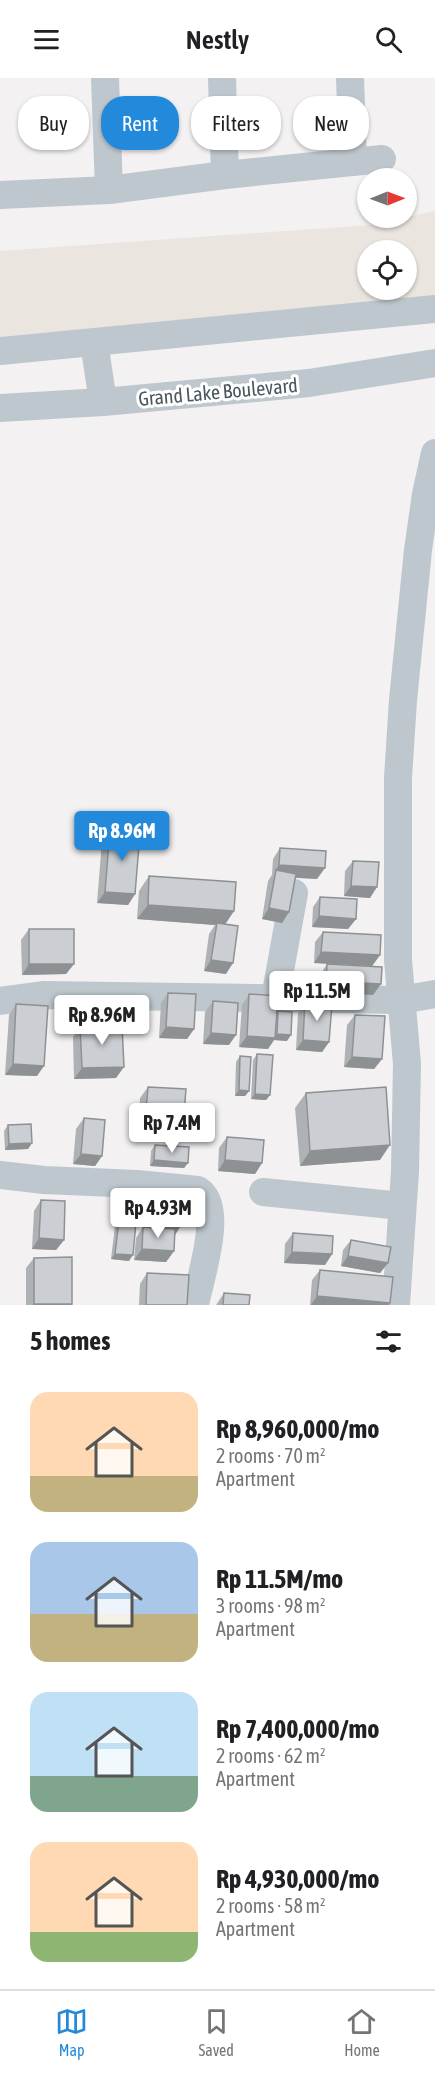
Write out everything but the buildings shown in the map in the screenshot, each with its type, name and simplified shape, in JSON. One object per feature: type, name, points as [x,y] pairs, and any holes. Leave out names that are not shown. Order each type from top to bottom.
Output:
[{"type":"street","points":[[105,78],[110,190]]},
{"type":"street","points":[[222,78],[225,175]]},
{"type":"street","points":[[350,78],[353,162]]},
{"type":"street","points":[[0,195],[110,190],[225,175],[382,159]]},
{"type":"street","points":[[0,351],[435,309]]},
{"type":"street","points":[[94,342],[103,402]]},
{"type":"street","name":"Grand Lake Boulevard","points":[[0,408],[103,402],[309,383],[435,363]]},
{"type":"street","points":[[396,1305],[407,1064],[398,960],[398,778],[418,550],[435,453]]},
{"type":"street","points":[[275,998],[294,893]]},
{"type":"street","points":[[0,1001],[43,995],[401,1000],[435,994]]},
{"type":"street","points":[[0,1175],[44,1180],[137,1184],[198,1190],[204,1194],[210,1206],[212,1226],[195,1305]]},
{"type":"street","points":[[263,1192],[402,1206]]},
{"type":"shaded area","points":[[435,211],[435,296],[417,298],[417,240],[357,240],[357,300],[393,300],[0,337],[0,251],[357,226],[357,228],[417,228],[417,215]]}]
